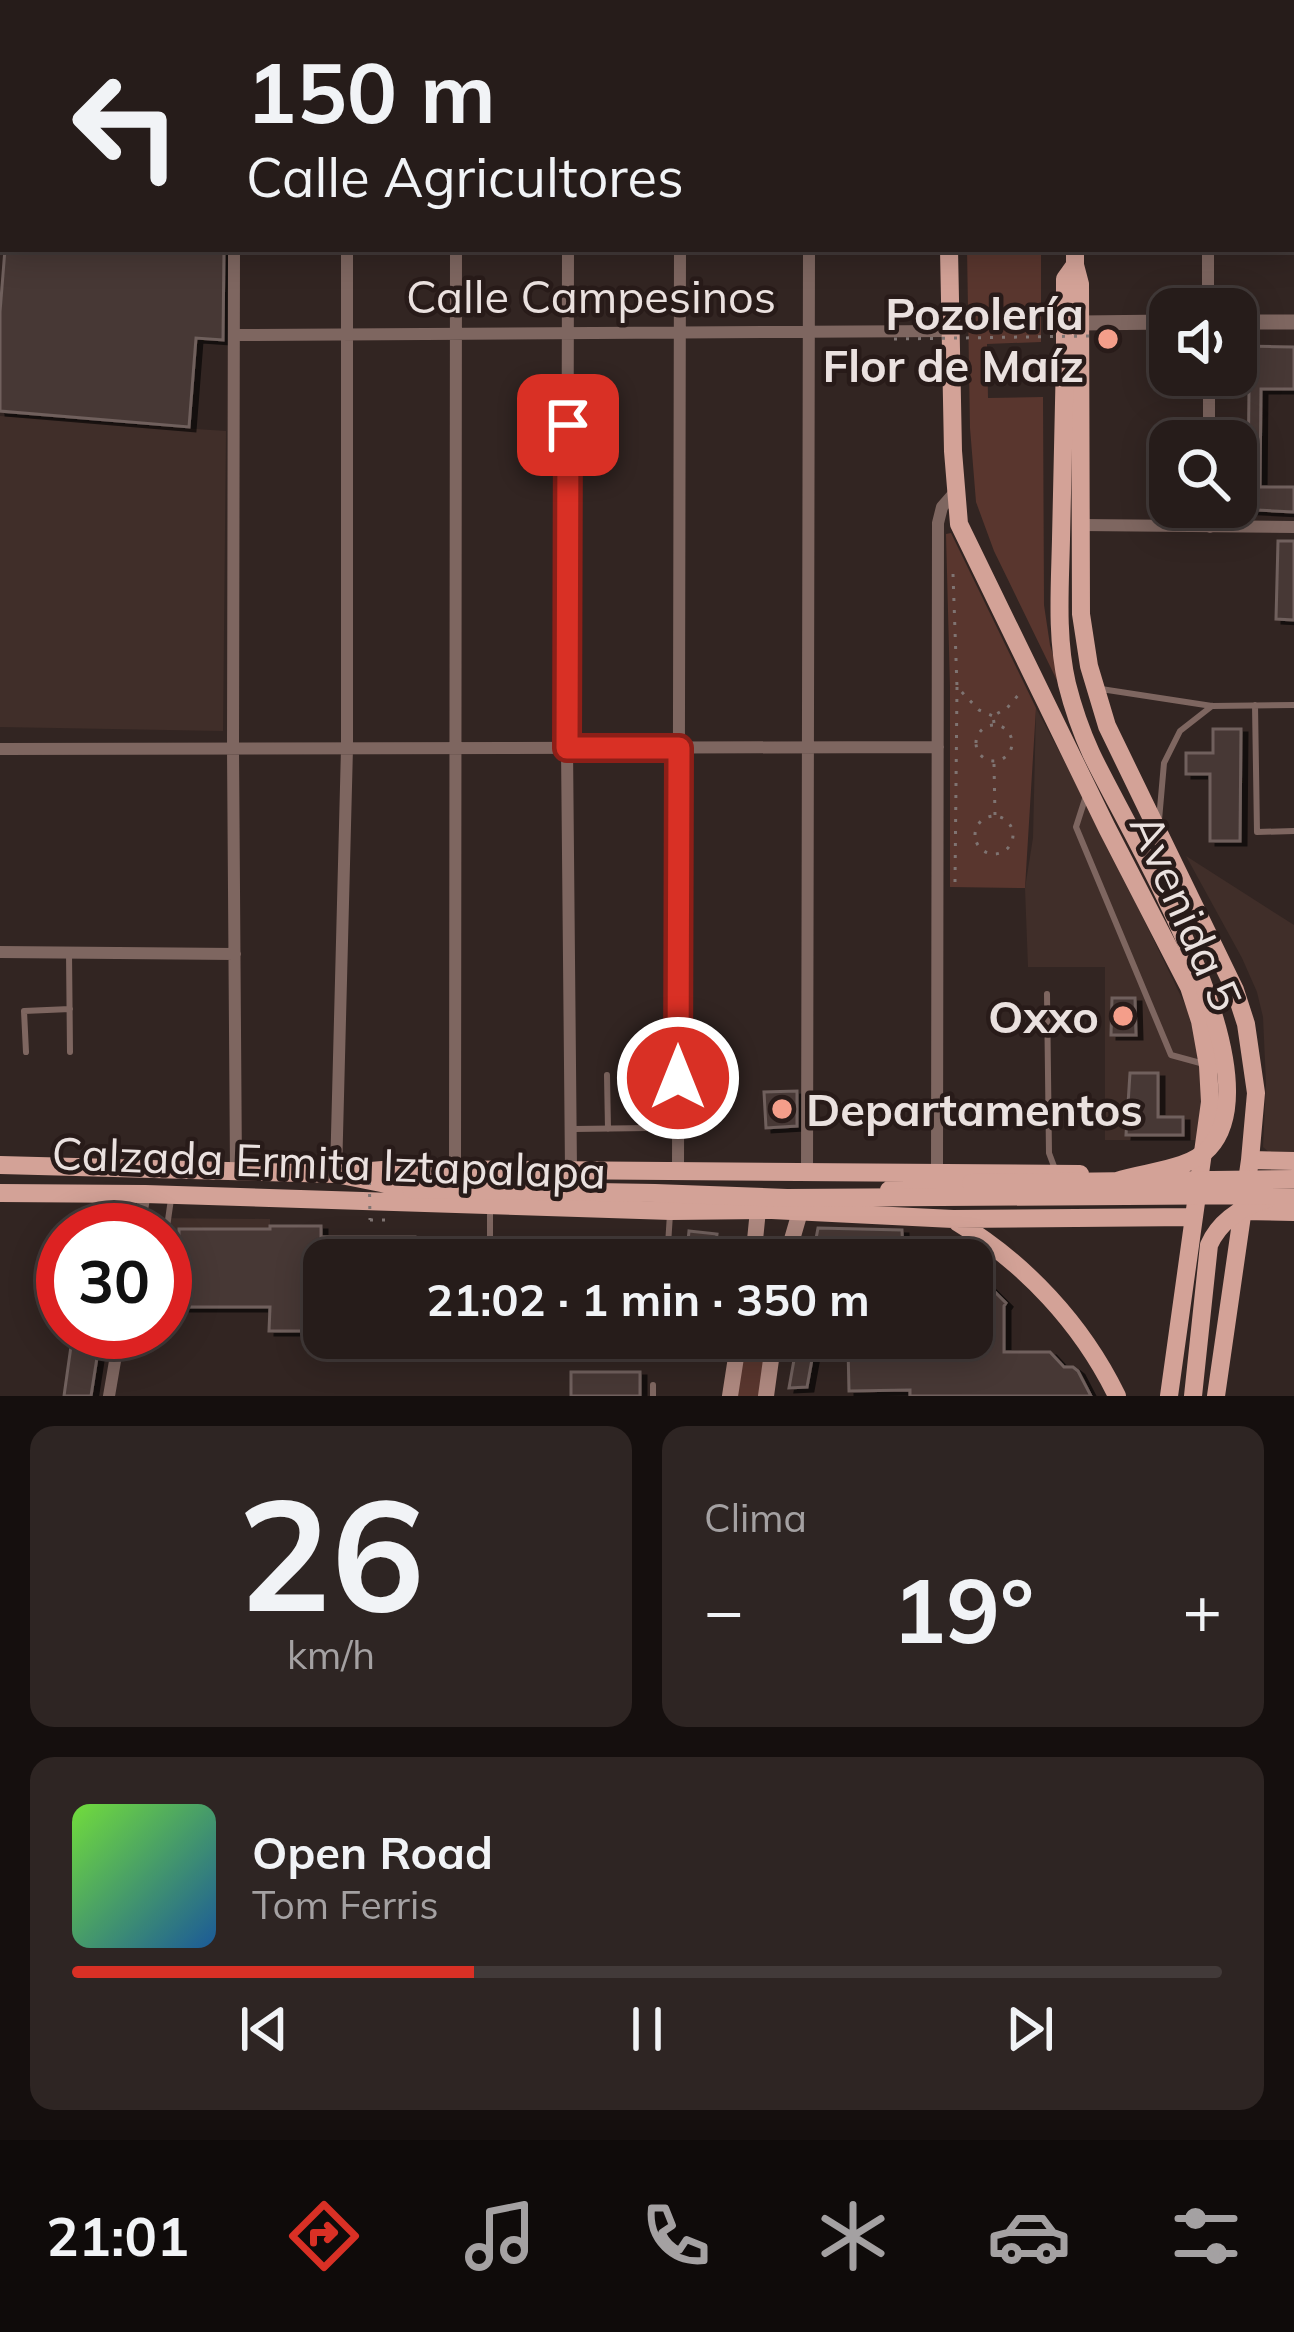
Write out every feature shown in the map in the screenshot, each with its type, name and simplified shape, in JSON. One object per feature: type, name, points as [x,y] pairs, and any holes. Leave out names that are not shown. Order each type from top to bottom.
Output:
[{"type":"main road","name":"Avenida 5","points":[[949,252],[959,524],[1189,987],[1200,1022],[1210,1102],[1169,1396]]},
{"type":"main road","name":"Avenida 5","points":[[1075,257],[1084,330],[1081,614],[1095,688],[1102,712],[1235,990],[1246,1024],[1256,1093],[1216,1396]]},
{"type":"main road","points":[[1075,257],[1065,279],[1060,596],[1067,684],[1091,754],[1197,964],[1216,1024],[1226,1078],[1222,1126],[1207,1150],[1184,1164],[1117,1181]]},
{"type":"main road","points":[[1250,1160],[1294,1161]]},
{"type":"main road","name":"Calzada Ermita Iztapalapa","points":[[0,1165],[335,1174],[394,1169],[1199,1172]]},
{"type":"main road","name":"Calzada Ermita Iztapalapa","points":[[335,1174],[411,1189],[787,1198],[1293,1195]]},
{"type":"main road","points":[[1084,1174],[1097,1184],[1101,1195],[1099,1207],[1087,1218]]},
{"type":"main road","name":"Calzada Ermita Iztapalapa","points":[[800,1212],[825,1195],[971,1183],[1117,1181],[1293,1195]]},
{"type":"main road","name":"Calzada Ermita Iztapalapa","points":[[0,1192],[953,1219],[1194,1217]]},
{"type":"main road","points":[[1242,1210],[1293,1195]]},
{"type":"main road","points":[[1193,1396],[1212,1237],[1238,1211],[1293,1195]]},
{"type":"main road","points":[[755,1239],[758,1210]]},
{"type":"main road","points":[[791,1239],[800,1212]]},
{"type":"main road","points":[[953,1219],[1000,1250],[1042,1289],[1079,1334],[1117,1396]]},
{"type":"main road","points":[[730,1396],[736,1359]]},
{"type":"main road","points":[[766,1396],[771,1359]]},
{"type":"street","points":[[234,252],[236,1171]]},
{"type":"street","points":[[335,1174],[347,748],[347,252]]},
{"type":"street","points":[[455,1169],[456,252]]},
{"type":"street","points":[[568,252],[571,1170]]},
{"type":"street","points":[[678,1172],[680,252]]},
{"type":"street","points":[[808,252],[808,1173]]},
{"type":"street","points":[[1208,252],[1208,288]]},
{"type":"street","points":[[1257,322],[1294,322]]},
{"type":"street","points":[[1084,330],[1149,324]]},
{"type":"street","name":"Calle Campesinos","points":[[234,335],[949,331]]},
{"type":"street","points":[[937,1173],[938,523],[942,507],[956,490]]},
{"type":"street","points":[[1081,525],[1149,526]]},
{"type":"street","points":[[1257,527],[1294,527]]},
{"type":"street","points":[[0,749],[938,747]]},
{"type":"street","points":[[0,952],[235,954]]},
{"type":"street","points":[[143,1203],[145,1194]]},
{"type":"street","points":[[109,1396],[115,1359]]},
{"type":"lane","points":[[1095,688],[1212,706],[1294,705]]},
{"type":"lane","points":[[1255,705],[1257,832],[1294,831]]},
{"type":"lane","points":[[1158,831],[1164,763],[1180,731],[1212,706]]},
{"type":"lane","points":[[1088,789],[1076,826],[1171,1055],[1208,1066]]},
{"type":"lane","points":[[69,953],[70,1052]]},
{"type":"lane","points":[[1047,994],[1049,1153],[1056,1173]]},
{"type":"lane","points":[[26,1052],[24,1011],[70,1009]]},
{"type":"lane","points":[[607,1075],[608,1129]]},
{"type":"lane","points":[[571,1129],[649,1128]]},
{"type":"lane","points":[[170,1203],[171,1195]]},
{"type":"lane","points":[[490,1206],[490,1239]]},
{"type":"lane","points":[[668,1239],[670,1211]]},
{"type":"lane","points":[[653,1385],[653,1396]]},
{"type":"path","points":[[894,339],[1084,330]]},
{"type":"path","points":[[952,560],[957,687],[955,882]]},
{"type":"path","points":[[993,716],[1012,704],[1033,676]]},
{"type":"path","points":[[957,687],[979,710],[993,716]]},
{"type":"path","points":[[993,716],[994,725]]},
{"type":"path","points":[[994,725],[1005,729],[1012,740],[1010,752],[994,761],[979,754],[975,743],[979,733],[994,725]]},
{"type":"path","points":[[994,761],[995,817]]},
{"type":"path","points":[[995,817],[1007,821],[1013,838],[1001,853],[989,854],[979,847],[976,830],[983,820],[995,817]]},
{"type":"path","points":[[369,1158],[370,1220],[394,1220]]},
{"type":"shaded area","points":[[967,252],[1041,252],[1041,342],[987,344],[988,398],[1043,397],[1044,605],[1066,699],[994,551],[976,502]]},
{"type":"shaded area","points":[[0,416],[226,431],[223,731],[0,727]]},
{"type":"shaded area","points":[[951,533],[1036,708],[1025,888],[950,887],[946,534]]},
{"type":"shaded area","points":[[1036,708],[1192,1019],[1203,1062],[1197,1140],[1105,1140],[1105,967],[1028,967],[1025,888],[1033,838]]},
{"type":"shaded area","points":[[1186,856],[1294,925],[1294,1154],[1271,1154],[1263,1147],[1266,1083],[1257,992]]},
{"type":"shaded area","points":[[192,1218],[270,1219],[270,1307],[192,1307]]},
{"type":"shaded area","points":[[739,1359],[763,1359],[759,1396],[733,1396]]},
{"type":"building","points":[[5,252],[224,252],[223,340],[196,338],[189,427],[0,411]]},
{"type":"building","points":[[1257,346],[1294,347],[1294,389],[1261,389],[1260,487],[1294,487],[1294,512],[1257,510],[1257,420],[1249,420],[1249,396],[1257,396]]},
{"type":"building","points":[[1278,541],[1294,541],[1294,620],[1276,619]]},
{"type":"building","points":[[1213,729],[1241,729],[1240,841],[1210,841],[1210,774],[1186,774],[1186,753],[1213,753]]},
{"type":"building","name":"Oxxo","points":[[1112,998],[1135,998],[1136,1035],[1111,1035]]},
{"type":"building","points":[[1130,1073],[1158,1073],[1158,1117],[1183,1117],[1183,1135],[1126,1135]]},
{"type":"building","name":"Departamentos","points":[[797,1091],[797,1126],[766,1128],[764,1092]]},
{"type":"building","points":[[321,1226],[321,1237],[415,1239],[303,1239],[303,1331],[269,1331],[270,1307],[192,1307],[192,1229]]},
{"type":"building","points":[[818,1228],[902,1230],[902,1239],[816,1239]]},
{"type":"building","points":[[689,1231],[717,1234],[716,1239],[688,1239]]},
{"type":"building","points":[[993,1290],[1006,1303],[1004,1352],[1050,1352],[1064,1367],[1078,1371],[1091,1396],[910,1396],[910,1390],[849,1391],[848,1359],[993,1359]]},
{"type":"building","points":[[69,1359],[97,1359],[91,1396],[64,1396]]},
{"type":"building","points":[[794,1359],[812,1359],[807,1387],[789,1388]]},
{"type":"building","points":[[571,1372],[640,1372],[640,1396],[571,1396]]},
{"type":"place","name":"Pozolería Flor de Maíz","points":[[1108,339]]},
{"type":"place","name":"Oxxo","points":[[1123,1016]]},
{"type":"place","name":"Departamentos","points":[[782,1109]]},
{"type":"route","points":[[568,425],[567,748],[679,748],[678,1078]]}]
